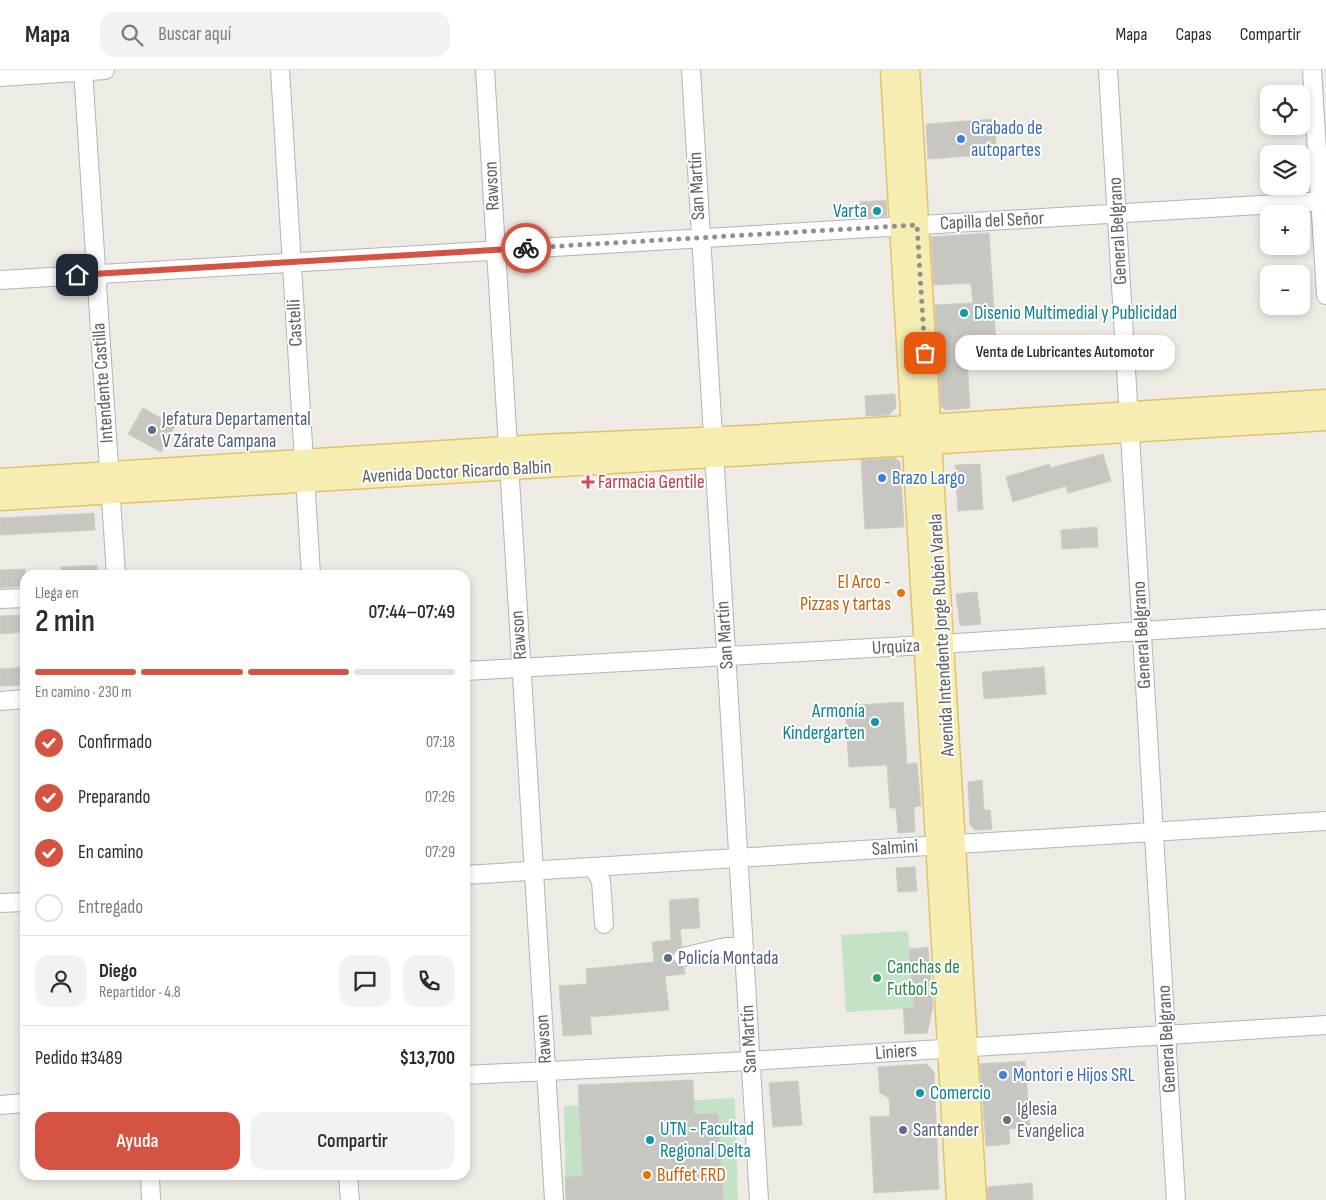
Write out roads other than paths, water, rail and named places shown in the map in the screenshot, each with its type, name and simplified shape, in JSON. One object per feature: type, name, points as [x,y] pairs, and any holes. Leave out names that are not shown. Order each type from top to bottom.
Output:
[{"type":"main road","name":"Avenida Intendente Jorge Rubén Varela","points":[[892,70],[909,226],[958,1048],[976,1200]]},
{"type":"main road","name":"Avenida Intendente Jorge Rubén Varela","points":[[908,70],[909,226]]},
{"type":"main road","points":[[1129,422],[1326,401]]},
{"type":"main road","points":[[1129,422],[1326,419]]},
{"type":"main road","name":"Avenida Doctor Ricardo Balbín","points":[[0,499],[110,483],[1129,422]]},
{"type":"main road","name":"Avenida Doctor Ricardo Balbín","points":[[0,480],[110,483]]},
{"type":"main road","name":"Avenida Intendente Jorge Rubén Varela","points":[[958,1048],[958,1200]]},
{"type":"street","points":[[0,76],[104,70]]},
{"type":"street","name":"Castelli","points":[[280,70],[311,570]]},
{"type":"street","name":"Rawson","points":[[486,70],[554,1200]]},
{"type":"street","name":"San Martín","points":[[691,70],[699,237],[759,1200]]},
{"type":"street","name":"General Belgrano","points":[[1108,70],[1176,1200]]},
{"type":"street","points":[[1312,70],[1323,201],[1326,295]]},
{"type":"street","name":"Intendente Castilla","points":[[83,71],[116,570]]},
{"type":"street","name":"Capilla del Señor","points":[[0,280],[1323,201]]},
{"type":"street","points":[[0,599],[20,598]]},
{"type":"street","name":"Urquiza","points":[[470,671],[726,655],[934,645],[1326,619]]},
{"type":"street","points":[[0,701],[20,699]]},
{"type":"street","name":"Salmini","points":[[470,875],[1326,821]]},
{"type":"street","points":[[593,867],[601,880],[604,924]]},
{"type":"street","points":[[0,903],[20,902]]},
{"type":"street","points":[[683,957],[726,946],[744,947]]},
{"type":"street","name":"Liniers","points":[[470,1075],[750,1061],[1326,1025]]},
{"type":"street","points":[[0,1105],[20,1103]]},
{"type":"street","points":[[150,1180],[151,1200]]},
{"type":"street","points":[[348,1180],[350,1200]]},
{"type":"place","name":"Grabado de autopartes","points":[[961,139]]},
{"type":"place","name":"Varta","points":[[877,211]]},
{"type":"place","name":"Disenio Multimedial y Publicidad","points":[[964,313]]},
{"type":"place","name":"Venta de Lubricantes Automotor","points":[[925,353]]},
{"type":"place","name":"Jefatura Departamental V Zárate Campana","points":[[152,430]]},
{"type":"place","name":"Brazo Largo","points":[[882,478]]},
{"type":"place","name":"Farmacia Gentile","points":[[588,482]]},
{"type":"place","name":"El Arco - Pizzas y tartas","points":[[901,593]]},
{"type":"place","name":"Armonía Kindergarten","points":[[875,722]]},
{"type":"place","name":"Policía Montada","points":[[668,958]]},
{"type":"place","name":"Canchas de Futbol 5","points":[[877,978]]},
{"type":"place","name":"Montori e Hijos SRL","points":[[1003,1075]]},
{"type":"place","name":"Comercio","points":[[920,1093]]},
{"type":"place","name":"Iglesia Evangelica","points":[[1007,1120]]},
{"type":"place","name":"Santander","points":[[903,1130]]},
{"type":"place","name":"UTN - Facultad Regional Delta","points":[[650,1140]]},
{"type":"place","name":"Buffet FRD","points":[[647,1175]]}]
